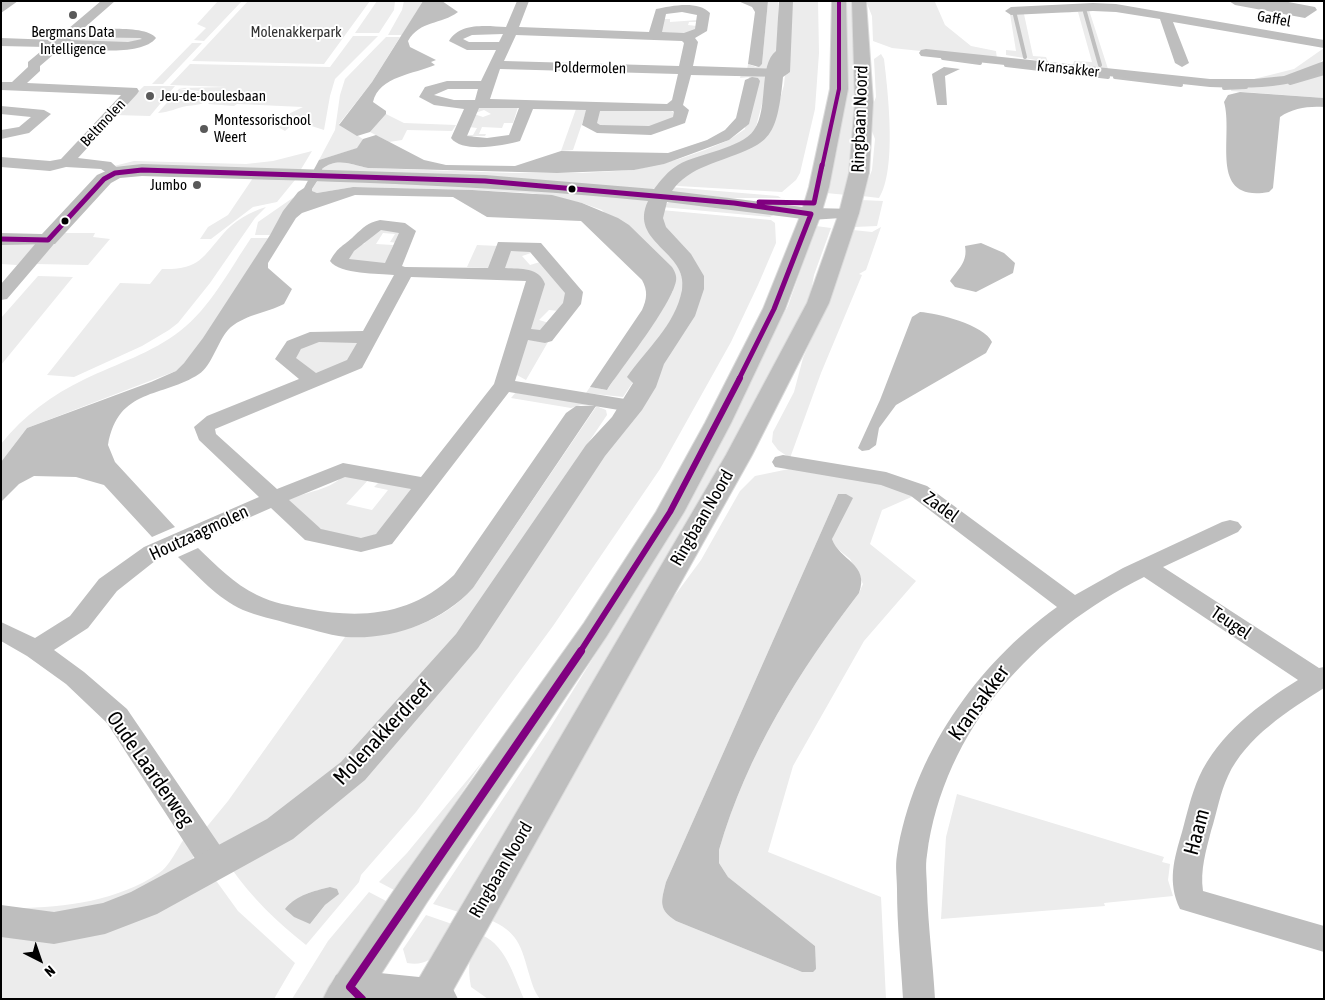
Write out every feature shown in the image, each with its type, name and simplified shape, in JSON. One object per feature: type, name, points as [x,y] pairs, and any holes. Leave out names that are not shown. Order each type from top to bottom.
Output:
[{"type":"main road","name":"Molenakkerdreef","points":[[1,921],[11,924],[54,928],[105,918],[144,903],[280,829],[353,771],[467,641],[595,451],[609,437],[626,405],[650,377],[652,364],[681,321],[692,294],[693,276],[686,262],[656,231],[653,223],[653,213],[664,186],[680,171],[744,146],[758,137],[763,130],[772,96],[779,88],[778,73],[786,28],[786,1]]},
{"type":"main road","name":"Ringbaan Noord","points":[[352,995],[595,630],[670,512],[718,423],[774,308],[813,209],[839,89],[839,1]]},
{"type":"main road","name":"Ringbaan Noord","points":[[431,998],[739,455],[818,304],[849,213],[859,173],[864,102],[859,1]]},
{"type":"main road","points":[[1,239],[48,240],[104,179],[115,173],[142,170],[485,181],[734,203],[773,210],[813,209],[849,213]]},
{"type":"main road","points":[[352,995],[431,998]]},
{"type":"street","points":[[1,10],[12,1]]},
{"type":"street","points":[[9,86],[35,68],[33,65],[109,1]]},
{"type":"street","points":[[523,1],[478,104],[459,138],[465,141],[502,142],[515,138],[527,105]]},
{"type":"street","name":"Gaffel","points":[[1070,1],[1093,7],[1165,16],[1323,44]]},
{"type":"street","points":[[1235,1],[1305,14],[1311,10],[1262,1]]},
{"type":"street","points":[[1200,22],[1223,6]]},
{"type":"street","name":"Gaffel","points":[[1011,11],[1093,7]]},
{"type":"street","points":[[486,85],[447,85],[430,90],[426,98],[436,103],[667,108],[675,106],[679,102],[691,42],[686,36],[701,30],[704,12],[696,9],[670,9],[660,12],[655,35]]},
{"type":"street","points":[[1165,16],[1182,63]]},
{"type":"street","points":[[1174,38],[1193,37],[1208,33],[1218,26]]},
{"type":"street","name":"Poldermolen","points":[[504,46],[467,46],[456,41],[460,34],[474,30],[686,36]]},
{"type":"street","points":[[1,42],[128,46],[146,42],[150,38],[142,34],[71,32]]},
{"type":"street","name":"Kransakker","points":[[1210,83],[1284,72],[1302,63],[1323,44]]},
{"type":"street","name":"Kransakker","points":[[926,53],[1210,83],[1248,84],[1277,81],[1299,76],[1324,65]]},
{"type":"street","name":"Poldermolen","points":[[495,65],[778,73]]},
{"type":"street","name":"Beltmolen","points":[[9,86],[132,91],[66,162]]},
{"type":"street","points":[[1,136],[24,130],[71,88]]},
{"type":"street","points":[[594,106],[589,125],[597,129],[651,131],[680,120],[682,110],[675,106]]},
{"type":"street","points":[[1,110],[44,114]]},
{"type":"street","points":[[1,162],[50,166],[66,162]]},
{"type":"street","name":"Beltmolen","points":[[66,162],[104,165],[115,173]]},
{"type":"street","points":[[1,295],[48,240]]},
{"type":"street","points":[[495,273],[504,246],[534,247],[574,292],[572,304],[545,337],[521,334]]},
{"type":"street","name":"Houtzaagmolen","points":[[398,270],[495,273],[523,274],[534,278],[536,284],[504,385],[384,539],[361,545],[313,535],[206,436],[204,427],[214,420],[355,364],[370,337],[398,270]]},
{"type":"street","points":[[314,381],[285,360],[294,345],[317,336],[370,337]]},
{"type":"street","points":[[504,385],[626,405]]},
{"type":"street","name":"Zadel","points":[[783,462],[886,479],[920,491],[1074,607]]},
{"type":"street","name":"Houtzaagmolen","points":[[36,650],[79,622],[108,585],[152,552],[275,498],[343,470],[427,485]]},
{"type":"street","name":"Kransakker","points":[[920,999],[912,928],[912,856],[928,791],[955,733],[989,684],[1028,641],[1074,607],[1146,566],[1230,527]]},
{"type":"street","name":"Teugel","points":[[1146,566],[1320,678]]},
{"type":"street","name":"Oude Laarderweg","points":[[1,630],[36,650],[75,678],[117,716],[216,865]]},
{"type":"street","name":"Haam","points":[[1320,678],[1251,728],[1220,764],[1208,791],[1185,874],[1186,888],[1191,900],[1324,939]]},
{"type":"green space","points":[[218,1],[242,1],[204,41],[194,40],[206,28],[197,24]]},
{"type":"green space","name":"Molenakkerpark","points":[[248,1],[370,1],[324,64],[192,61]]},
{"type":"green space","points":[[377,1],[395,1],[394,10],[379,33],[355,33]]},
{"type":"green space","points":[[404,1],[423,1],[402,35],[388,35],[402,10]]},
{"type":"green space","points":[[768,1],[778,1],[778,49],[767,70],[747,70],[748,64],[756,67],[762,64]]},
{"type":"green space","points":[[792,1],[818,1],[819,53],[815,109],[800,173],[796,180],[782,192],[678,186],[674,184],[684,172],[772,127],[784,85]]},
{"type":"green space","points":[[845,1],[854,1],[857,90],[847,195],[826,193],[837,150],[845,96]]},
{"type":"green space","points":[[866,1],[948,1],[935,2],[945,25],[971,46],[996,51],[997,59],[892,48],[873,41],[872,16]]},
{"type":"green space","points":[[1089,10],[1108,69],[1073,65],[1074,61],[1092,62],[1078,12],[1059,13]]},
{"type":"green space","points":[[1010,14],[1024,14],[1033,56],[1046,57],[1048,62],[1006,55],[1006,50],[1016,51]]},
{"type":"green space","points":[[663,19],[670,19],[670,22],[698,20],[698,22],[689,22],[688,25],[697,26],[696,30],[691,32],[659,32]]},
{"type":"green space","points":[[75,34],[143,38],[139,42],[65,43]]},
{"type":"green space","points":[[353,36],[378,36],[335,79],[324,130],[296,121],[285,131],[278,127],[282,122],[282,117],[303,107],[208,104],[217,94],[178,88],[227,87],[170,85],[190,64],[330,67]]},
{"type":"green space","points":[[386,37],[400,37],[372,82],[339,124],[363,139],[358,148],[319,160],[335,130],[340,95],[345,79]]},
{"type":"green space","points":[[192,43],[202,43],[163,84],[152,84]]},
{"type":"green space","points":[[1324,48],[1324,59],[1308,70],[1282,77],[1254,79],[1294,69]]},
{"type":"green space","points":[[881,54],[884,59],[887,91],[890,150],[885,185],[879,198],[862,196],[872,170],[875,139],[870,126],[870,112],[876,97],[874,59]]},
{"type":"green space","points":[[1324,68],[1324,98],[1231,91],[1232,86],[1251,85]]},
{"type":"green space","points":[[741,74],[760,75],[769,78],[754,134],[653,189],[323,172],[322,169],[333,163],[339,163],[368,168],[512,173],[581,173],[634,170],[679,159],[705,150],[729,140],[745,129],[749,77],[740,78]]},
{"type":"green space","points":[[144,86],[175,86],[150,116],[114,115]]},
{"type":"green space","points":[[179,89],[213,95],[201,104],[158,113]]},
{"type":"green space","points":[[476,107],[518,107],[513,123],[504,123],[502,128],[482,127],[479,134],[486,134],[485,136],[473,136],[471,139],[465,135],[473,135],[477,128],[469,127],[474,114],[483,117],[491,114],[484,110],[475,113]]},
{"type":"green space","points":[[576,109],[587,109],[573,150],[561,151]]},
{"type":"green space","points":[[598,109],[671,111],[678,114],[676,119],[647,129],[593,125]]},
{"type":"green space","points":[[386,114],[404,123],[456,125],[452,131],[407,130],[402,140],[389,142],[370,132]]},
{"type":"green space","points":[[312,151],[300,171],[119,168],[114,166],[134,161],[246,164],[273,161]]},
{"type":"green space","points":[[253,178],[295,180],[277,202],[253,207],[211,239],[200,239],[208,227],[228,215]]},
{"type":"green space","points":[[318,180],[564,190],[648,199],[688,290],[643,367],[623,397],[586,393],[590,387],[607,390],[673,291],[602,210],[582,203],[532,193],[353,187],[317,193],[311,191]]},
{"type":"green space","points":[[670,187],[778,196],[781,198],[702,196],[670,192]]},
{"type":"green space","points":[[294,197],[270,235],[255,235],[258,222]]},
{"type":"green space","points":[[861,200],[883,201],[877,226],[854,227]]},
{"type":"green space","points":[[682,201],[714,208],[775,214],[770,217],[662,207],[669,202]]},
{"type":"green space","points":[[266,207],[255,218],[210,283],[178,323],[169,330],[142,346],[74,377],[47,375],[120,283],[150,284],[162,269],[174,269],[192,265],[204,256],[237,221],[248,214]]},
{"type":"green space","points":[[661,210],[771,220],[775,223],[776,243],[731,342],[660,469],[553,626],[440,780],[416,812],[361,875],[359,882],[306,945],[266,909],[231,868],[354,781],[696,311],[703,289],[663,228]],"holes":[[[330,887],[339,893],[325,905],[310,924],[290,903],[308,893]]]},
{"type":"green space","points":[[816,226],[831,228],[814,275],[809,302],[773,377],[462,913],[433,904],[548,731],[643,577],[788,306]]},
{"type":"green space","points":[[881,227],[866,270],[859,274],[862,275],[821,373],[790,458],[778,450],[772,442],[773,432],[794,392],[803,358],[828,300],[853,230],[872,232]]},
{"type":"green space","points":[[384,228],[403,232],[398,243],[390,242],[395,234],[383,233],[376,244],[393,245],[386,263],[380,265],[344,260],[349,248],[364,244],[375,230]]},
{"type":"green space","points":[[65,233],[95,233],[93,237],[110,239],[88,265],[35,264]]},
{"type":"green space","points":[[251,238],[268,238],[213,326],[189,358],[176,371],[27,428],[1,462],[1,444],[19,424],[39,407],[73,385],[158,346],[191,322],[219,288]]},
{"type":"green space","points":[[1,243],[36,244],[17,265],[1,264]]},
{"type":"green space","points":[[477,245],[498,246],[489,268],[467,267]]},
{"type":"green space","points":[[516,249],[528,250],[531,253],[522,256],[530,265],[540,262],[567,293],[565,304],[560,311],[549,310],[539,320],[549,323],[544,331],[527,331],[542,283],[502,270],[507,252]]},
{"type":"green space","points":[[38,276],[73,277],[1,365],[1,318]]},
{"type":"green space","points":[[526,339],[548,342],[526,380],[515,374]]},
{"type":"green space","points":[[318,341],[362,341],[352,360],[318,375],[299,363],[295,357],[302,348]]},
{"type":"green space","points":[[516,392],[596,406],[606,410],[607,415],[473,614],[412,693],[311,792],[218,850],[205,829],[228,801],[345,637],[380,635],[414,627],[445,612],[460,601],[473,588],[596,407],[581,405],[571,408],[511,398]]},
{"type":"green space","points":[[789,469],[880,482],[916,495],[882,510],[870,544],[916,581],[864,641],[793,766],[768,852],[881,897],[886,999],[540,999],[517,941],[506,929],[488,919],[656,621],[701,560],[740,491],[755,476]],"holes":[[[838,494],[835,530],[832,539],[834,546],[850,559],[863,584],[859,593],[796,683],[777,715],[744,780],[719,850],[719,863],[728,877],[815,946],[813,972],[802,972],[676,921],[666,913],[662,900],[666,882]]]},
{"type":"green space","points":[[345,473],[370,478],[346,504],[372,510],[388,490],[374,487],[380,481],[412,489],[390,520],[377,533],[364,538],[341,538],[313,523],[288,500],[333,484]]},
{"type":"green space","points":[[483,761],[396,891],[379,882],[407,853]]},
{"type":"green space","points":[[957,794],[1164,857],[1162,862],[1170,864],[1168,880],[1173,896],[1104,903],[1105,906],[941,919],[946,837]]},
{"type":"green space","points":[[184,839],[194,856],[189,868],[135,895],[53,918],[18,908],[73,904],[91,901],[127,890],[163,870]]},
{"type":"green space","points":[[212,875],[238,911],[295,963],[274,999],[1,999],[1,931]]},
{"type":"green space","points":[[369,892],[388,902],[324,999],[292,999],[328,941]]},
{"type":"green space","points":[[426,915],[455,925],[441,948],[431,959],[417,964],[407,963],[403,949]]},
{"type":"green space","points":[[477,933],[487,937],[501,951],[512,970],[524,999],[488,999],[471,987],[470,960]]},
{"type":"shaded area","points":[[423,1],[442,1],[458,12],[418,29],[408,41],[410,47],[436,60],[431,62],[435,65],[399,77],[382,87],[373,102],[386,111],[386,114],[370,132],[357,136],[339,125],[372,82]]},
{"type":"shaded area","points":[[738,1],[768,1],[762,64],[759,67],[748,64],[755,12],[752,7]]},
{"type":"shaded area","points":[[944,67],[960,69],[945,76],[947,105],[937,105],[932,74]]},
{"type":"shaded area","points":[[752,77],[758,78],[760,81],[749,124],[729,140],[664,164],[634,170],[557,173],[368,168],[333,163],[322,169],[323,172],[312,189],[312,191],[317,193],[353,187],[472,190],[552,195],[582,203],[618,218],[629,225],[672,267],[676,274],[676,281],[665,305],[646,336],[607,390],[590,387],[642,310],[646,299],[646,291],[642,280],[581,221],[487,217],[453,197],[355,195],[302,213],[296,218],[268,263],[268,268],[292,289],[284,304],[234,325],[224,335],[203,371],[185,382],[132,403],[121,413],[113,426],[108,445],[115,462],[175,527],[152,537],[104,485],[76,477],[34,476],[19,484],[1,502],[1,462],[27,428],[151,382],[176,371],[184,363],[203,338],[270,235],[283,211],[298,192],[304,188],[319,160],[357,148],[363,139],[376,135],[424,160],[446,165],[515,166],[561,151],[668,153],[707,140],[725,130],[736,118],[745,80]]},
{"type":"shaded area","points":[[1240,92],[1324,98],[1324,107],[1301,108],[1280,117],[1273,188],[1269,192],[1250,193],[1237,188],[1230,178],[1227,164],[1224,102],[1228,95]]},
{"type":"shaded area","points":[[981,243],[1004,253],[1015,263],[1013,273],[976,292],[955,287],[950,281],[964,261],[965,246]]},
{"type":"shaded area","points":[[920,312],[949,317],[970,325],[980,330],[992,342],[986,353],[896,405],[879,428],[876,445],[869,450],[862,451],[858,448],[880,400],[912,317]]},
{"type":"shaded area","points":[[576,406],[596,406],[473,588],[446,611],[415,627],[381,636],[346,637],[260,616],[243,610],[225,600],[178,557],[198,548],[226,574],[249,591],[269,600],[289,605],[348,614],[386,611],[404,606],[421,599],[454,575],[566,413]]},
{"type":"shaded area","points":[[838,494],[846,494],[853,498],[832,539],[860,575],[859,593],[816,653],[777,715],[744,780],[719,850],[719,863],[728,877],[815,946],[816,969],[813,972],[802,972],[676,921],[666,913],[662,900],[666,882]]},
{"type":"shaded area","points":[[330,887],[337,889],[339,894],[325,905],[310,924],[294,917],[285,909],[300,897]]},
{"type":"waterway","points":[[1085,12],[1100,65]]},
{"type":"waterway","points":[[1015,15],[1025,57]]},
{"type":"waterway","points":[[943,58],[980,63]]},
{"type":"waterway","points":[[1006,65],[1108,77]]},
{"type":"waterway","points":[[1290,83],[1324,73]]},
{"type":"waterway","points":[[1115,77],[1181,85]]},
{"type":"waterway","points":[[1224,88],[1246,87]]},
{"type":"transit line","points":[[759,202],[814,203],[839,89],[839,1]]},
{"type":"transit line","points":[[1,239],[48,240],[104,179],[115,173],[142,170],[485,181],[734,203],[811,214],[774,309],[718,423],[670,512],[595,630],[350,987],[362,999]]},
{"type":"place","name":"Bergmans Data Intelligence","points":[[73,15]]},
{"type":"place","name":"Jeu-de-boulesbaan","points":[[150,96]]},
{"type":"place","name":"Montessorischool Weert","points":[[204,129]]},
{"type":"place","name":"Jumbo","points":[[197,185]]}]
